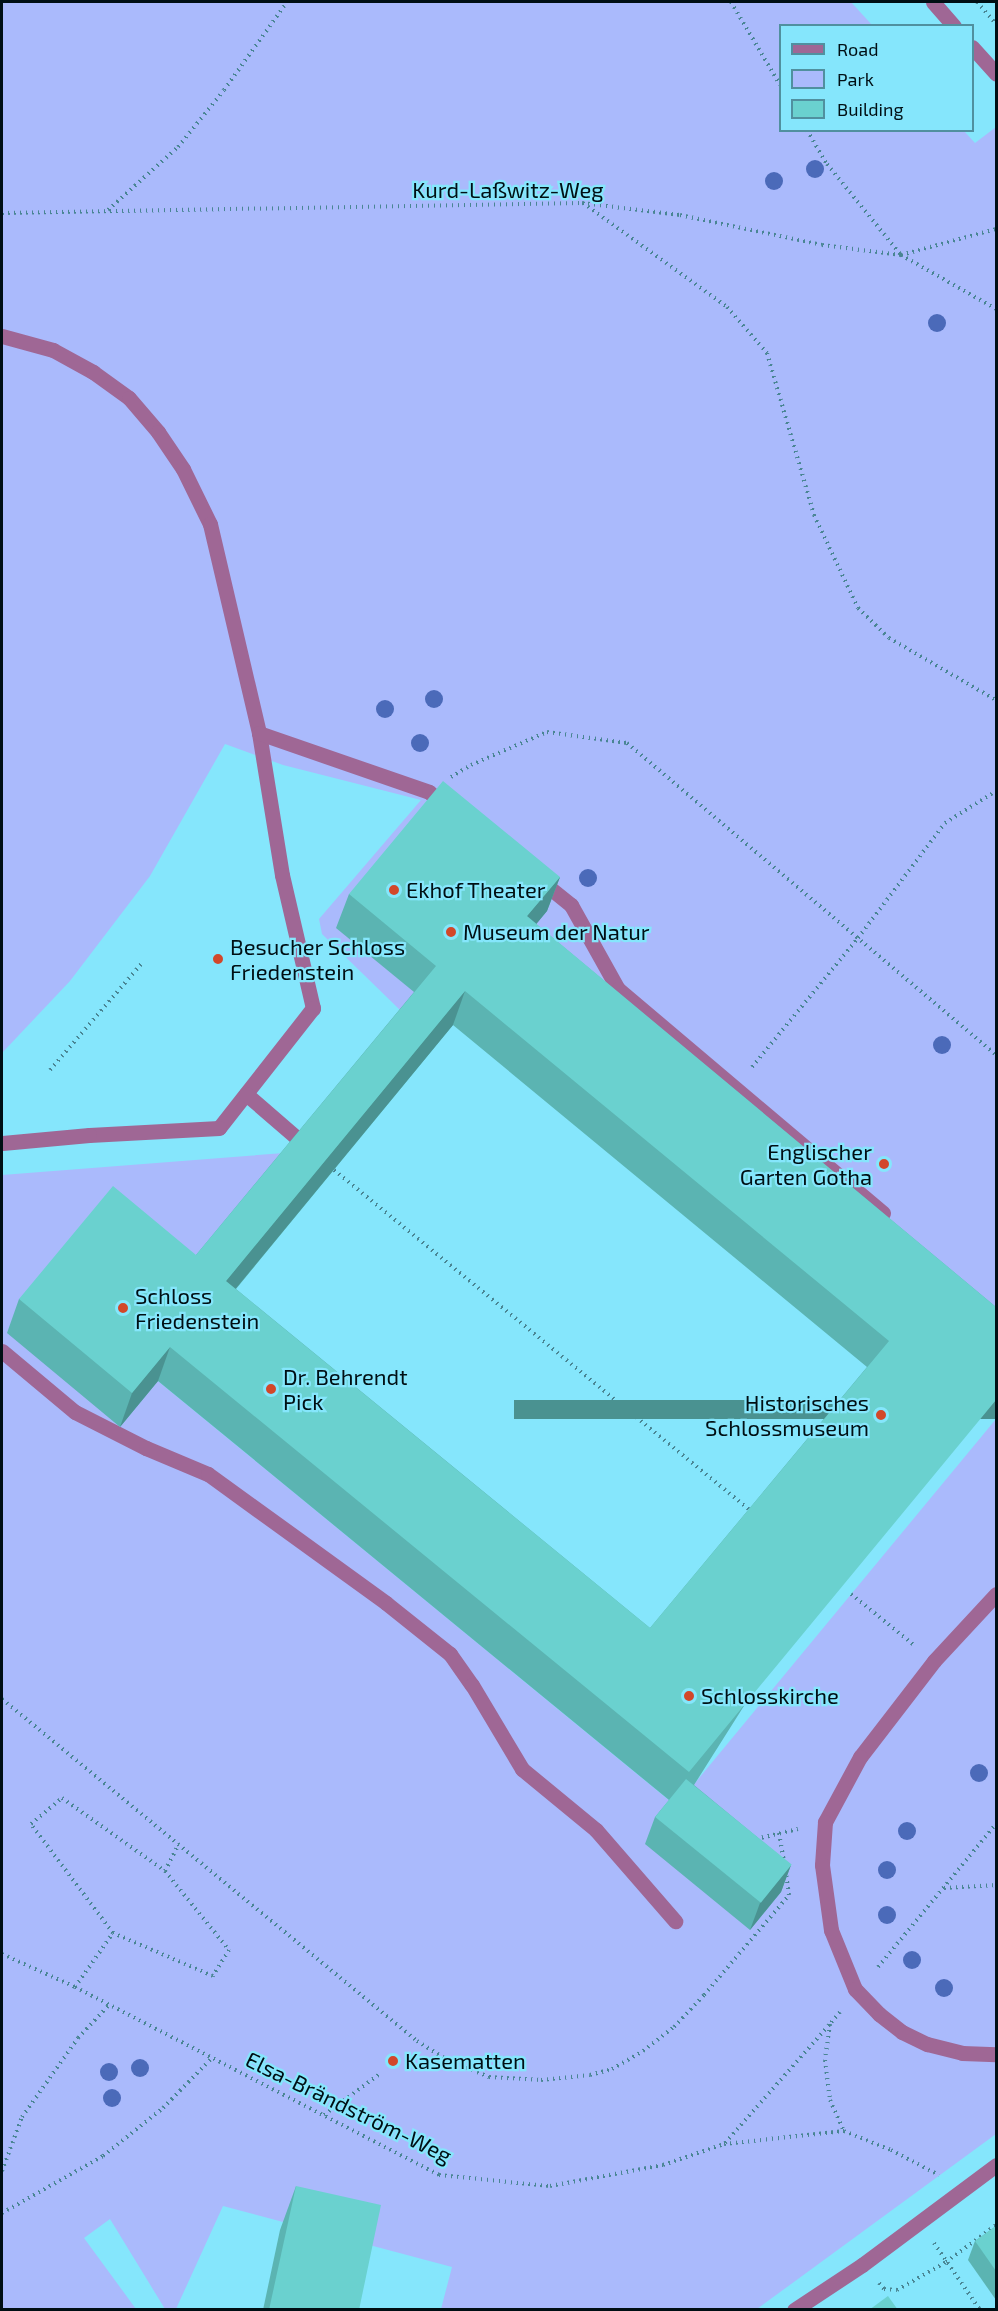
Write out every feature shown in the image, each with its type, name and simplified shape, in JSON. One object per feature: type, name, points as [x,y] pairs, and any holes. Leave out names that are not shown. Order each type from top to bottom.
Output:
[{"type":"street","points":[[933,2],[952,24]]},
{"type":"street","points":[[974,49],[996,74]]},
{"type":"street","points":[[2,336],[53,350],[93,372],[129,398],[158,432],[183,469],[210,524],[259,733],[282,874],[313,1008],[219,1128],[89,1134],[2,1143]]},
{"type":"street","points":[[259,733],[429,792],[454,812]]},
{"type":"street","points":[[526,869],[571,905],[618,989],[736,1086],[893,1222]]},
{"type":"street","points":[[246,1094],[304,1144]]},
{"type":"street","points":[[2,1351],[75,1412],[146,1448],[208,1474],[386,1603],[450,1654],[472,1685],[522,1768],[596,1830],[675,1921]]},
{"type":"street","points":[[996,1594],[934,1661],[860,1756],[825,1822],[822,1865],[831,1930],[855,1989],[879,2014],[902,2032],[927,2044],[962,2053],[996,2054]]},
{"type":"street","points":[[794,2310],[862,2265],[996,2165]]},
{"type":"path","points":[[108,210],[177,147],[224,90],[286,2]]},
{"type":"path","points":[[732,2],[779,83]]},
{"type":"path","points":[[977,2],[996,24]]},
{"type":"path","points":[[808,132],[827,164],[901,255],[996,229]]},
{"type":"path","points":[[582,203],[727,307],[766,353],[814,515],[836,567],[858,608],[888,638],[996,700]]},
{"type":"path","name":"Kurd-Laßwitz-Weg","points":[[2,213],[582,203],[680,215],[822,245],[901,255],[996,309]]},
{"type":"path","points":[[429,792],[471,765],[547,732],[627,743],[996,1055]]},
{"type":"path","points":[[736,1086],[858,938],[945,824],[996,791]]},
{"type":"path","points":[[50,1070],[142,963]]},
{"type":"path","points":[[334,1170],[759,1517]]},
{"type":"path","points":[[851,1594],[934,1661]]},
{"type":"path","points":[[2,1699],[417,2041],[466,2069],[489,2078],[514,2081],[590,2075],[612,2069],[643,2051],[674,2027],[789,1895],[779,1833]]},
{"type":"path","points":[[62,1798],[165,1871],[229,1950],[213,1976],[113,1933],[31,1824],[62,1798]]},
{"type":"path","points":[[748,1841],[825,1822]]},
{"type":"path","points":[[878,1967],[996,1824]]},
{"type":"path","points":[[165,1871],[180,1844]]},
{"type":"path","points":[[944,1888],[996,1885]]},
{"type":"path","points":[[75,1987],[113,1933]]},
{"type":"path","name":"Elsa-Brändström-Weg","points":[[2,1954],[75,1987],[439,2175],[550,2186],[663,2165],[724,2144],[844,2131],[891,2150],[966,2189]]},
{"type":"path","points":[[2,2171],[22,2117],[78,2038],[108,2006]]},
{"type":"path","points":[[724,2144],[843,2009]]},
{"type":"path","points":[[830,2024],[825,2060],[830,2100],[844,2131]]},
{"type":"path","points":[[2,2213],[103,2156],[163,2108],[211,2059]]},
{"type":"path","points":[[324,2115],[381,2073]]},
{"type":"path","points":[[862,2265],[884,2289],[897,2290],[946,2262],[996,2224]]},
{"type":"path","points":[[934,2243],[980,2310]]},
{"type":"green space","name":"Englischer Garten Gotha","points":[[2,2],[851,2],[871,24],[779,24],[779,132],[965,132],[975,143],[996,127],[996,1351],[515,950],[547,910],[424,1000],[158,1381],[676,1806],[996,1419],[996,2134],[757,2309],[441,2309],[452,2267],[223,2206],[176,2309],[165,2309],[110,2219],[84,2238],[136,2309],[2,2309],[2,1175],[284,1153],[400,1010],[322,934],[319,919],[421,800],[283,765],[225,744],[150,876],[70,981],[2,1053]]},
{"type":"building","name":"Schloss Friedenstein","points":[[443,781],[560,877],[527,916],[996,1307],[996,1400],[689,1772],[170,1347],[132,1393],[19,1299],[113,1186],[196,1255],[436,966],[349,894]],"holes":[[[465,991],[889,1341],[650,1628],[226,1281]]]},
{"type":"building","points":[[686,1779],[792,1865],[761,1903],[655,1817]]},
{"type":"building","points":[[296,2186],[381,2205],[359,2310],[269,2310]]},
{"type":"building","points":[[996,2226],[996,2271],[975,2241]]},
{"type":"building","points":[[888,2296],[898,2310],[869,2310]]},
{"type":"place","name":"Ekhof Theater","points":[[394,890]]},
{"type":"place","name":"Museum der Natur","points":[[451,932]]},
{"type":"place","name":"Besucher Schloss Friedenstein","points":[[218,959]]},
{"type":"place","name":"Englischer Garten Gotha","points":[[884,1164]]},
{"type":"place","name":"Schloss Friedenstein","points":[[123,1308]]},
{"type":"place","name":"Dr. Behrendt Pick","points":[[271,1389]]},
{"type":"place","name":"Historisches Schlossmuseum","points":[[881,1415]]},
{"type":"place","name":"Schlosskirche","points":[[689,1696]]},
{"type":"place","name":"Kasematten","points":[[393,2061]]}]
